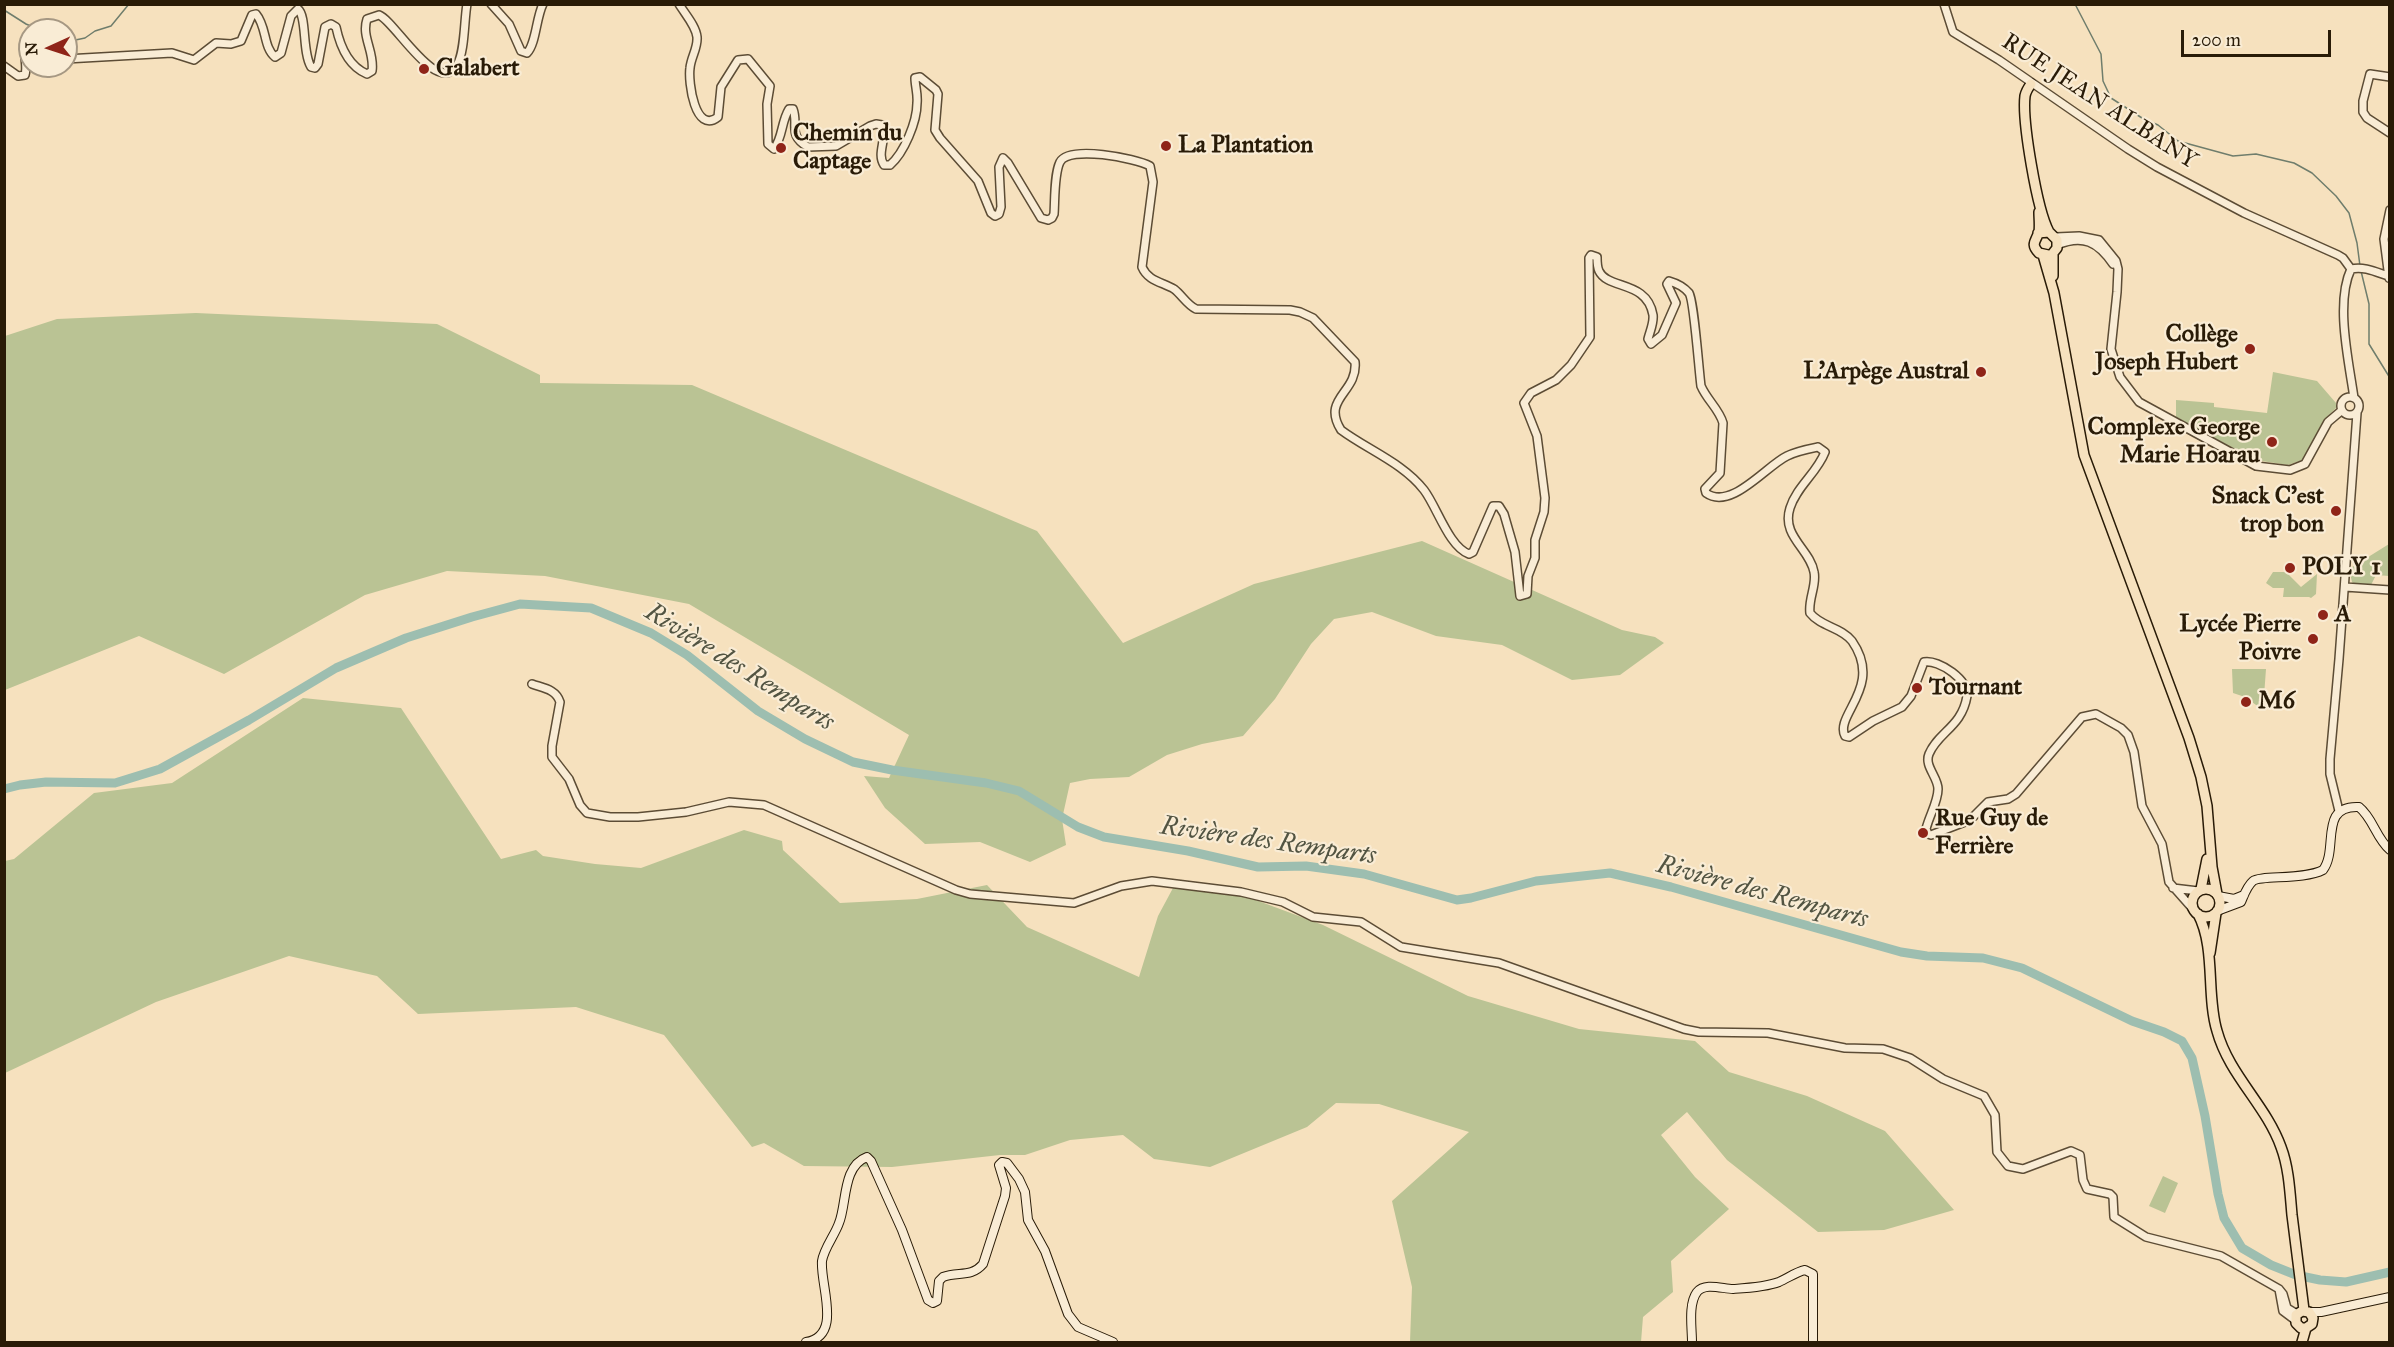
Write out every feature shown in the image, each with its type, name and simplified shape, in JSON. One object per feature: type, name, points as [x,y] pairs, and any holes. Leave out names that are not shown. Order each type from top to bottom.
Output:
[{"type":"main road","points":[[2031,84],[2025,98],[2027,131],[2038,196],[2052,244],[2054,293],[2084,455],[2196,759],[2207,806],[2217,895],[2220,903],[2209,965]]},
{"type":"main road","points":[[2038,196],[2038,233],[2034,238],[2034,247],[2037,252],[2052,244]]},
{"type":"main road","points":[[2038,233],[2052,244]]},
{"type":"main road","points":[[2195,911],[2208,917],[2238,903],[2252,882],[2258,878],[2303,877],[2325,868],[2334,820],[2339,811],[2350,807],[2359,807],[2366,813],[2390,850]]},
{"type":"main road","points":[[2210,842],[2200,890],[2192,898],[2202,925],[2209,965],[2211,1002],[2219,1040],[2233,1068],[2282,1148],[2302,1295],[2303,1340]]},
{"type":"main road","points":[[2200,890],[2210,889],[2217,895],[2234,899],[2245,894]]},
{"type":"main road","points":[[806,1342],[818,1339],[824,1332],[827,1313],[823,1258],[840,1222],[846,1189],[854,1168],[858,1162],[867,1157],[896,1215],[928,1300],[933,1303],[937,1301],[939,1281],[943,1277],[971,1274],[983,1264],[1005,1196],[1006,1188],[999,1165],[1002,1162],[1007,1163],[1025,1192],[1028,1220],[1045,1251],[1068,1314],[1078,1327],[1113,1342]]},
{"type":"main road","points":[[1692,1342],[1693,1303],[1701,1288],[1757,1287],[1776,1283],[1801,1271],[1813,1274],[1814,1342]]},
{"type":"main road","points":[[2304,1319],[2320,1312],[2390,1297]]},
{"type":"street","points":[[78,59],[172,53],[194,60],[216,43],[231,44],[241,41],[252,15],[256,15],[262,21],[269,51],[274,57],[281,53],[291,16],[298,9],[303,14],[306,58],[313,68],[318,64],[325,27],[331,24],[336,27],[340,46],[345,54],[361,71],[367,74],[372,71],[374,62],[365,34],[365,25],[368,19],[379,15],[389,22],[429,68],[440,72],[449,71],[457,65],[461,51],[467,4]]},
{"type":"street","points":[[492,4],[509,24],[521,51],[527,53],[532,48],[535,24],[543,4]]},
{"type":"street","points":[[679,4],[698,39],[689,68],[693,99],[698,114],[706,120],[714,120],[718,117],[721,87],[738,60],[748,58],[770,86],[767,104],[768,144],[771,148],[774,149],[780,140],[784,118],[789,109],[793,108],[795,116],[793,126],[796,137],[808,147],[836,146],[870,126],[882,125],[884,130],[880,159],[884,165],[890,165],[900,152],[912,123],[918,102],[915,78],[920,77],[938,94],[935,130],[978,181],[991,213],[995,216],[999,214],[1001,207],[999,167],[1003,158],[1041,218],[1045,220],[1052,218],[1054,214],[1058,168],[1064,157],[1079,154],[1111,157],[1142,162],[1150,166],[1153,182],[1142,267],[1145,274],[1176,291],[1196,309],[1290,310],[1312,318],[1354,362],[1356,371],[1353,380],[1337,401],[1335,410],[1335,421],[1341,430],[1414,479],[1432,502],[1453,540],[1464,552],[1469,554],[1473,552],[1493,506],[1499,506],[1504,514],[1515,552],[1520,596],[1527,594],[1528,576],[1535,558],[1534,540],[1544,512],[1545,498],[1537,436],[1524,403],[1531,393],[1556,380],[1571,365],[1590,337],[1589,258],[1591,255],[1597,257],[1598,270],[1605,277],[1635,289],[1647,301],[1653,316],[1648,339],[1652,344],[1662,335],[1674,309],[1676,303],[1667,284],[1673,281],[1689,293],[1692,299],[1701,386],[1705,397],[1721,416],[1723,423],[1720,473],[1705,489],[1707,493],[1720,498],[1729,496],[1785,457],[1818,447],[1825,452],[1822,461],[1797,493],[1789,515],[1794,540],[1815,574],[1810,598],[1810,613],[1819,622],[1841,631],[1852,642],[1860,658],[1864,678],[1843,727],[1845,736],[1849,738],[1873,721],[1902,708],[1911,696],[1924,662],[1940,665],[1968,689],[1959,718],[1929,753],[1929,764],[1938,788],[1928,823],[1928,834],[1959,826],[1970,820],[1988,802],[2008,799],[2016,794],[2082,717],[2096,714],[2121,728],[2128,735],[2134,752],[2142,806],[2158,834],[2169,882],[2195,911]]},
{"type":"street","name":"RUE JEAN ALBANY","points":[[1944,4],[1953,32],[1999,60],[2031,84],[2157,167],[2244,213],[2338,255],[2356,268]]},
{"type":"street","points":[[4,66],[18,76]]},
{"type":"street","points":[[2390,77],[2370,74],[2363,101],[2363,112],[2367,118],[2390,133]]},
{"type":"street","points":[[2052,244],[2079,240],[2097,245],[2115,266],[2118,279],[2111,344],[2120,378],[2139,402],[2256,466],[2290,470],[2305,464],[2328,422],[2333,418],[2348,414],[2359,405],[2354,398],[2351,379],[2344,305],[2347,278],[2356,268],[2389,277],[2384,239],[2390,210]]},
{"type":"street","points":[[2339,811],[2332,784],[2330,759],[2355,437],[2348,414],[2341,404],[2346,398],[2351,379]]},
{"type":"street","points":[[2346,398],[2354,398]]},
{"type":"street","points":[[2345,587],[2390,590]]},
{"type":"street","points":[[532,684],[554,692],[558,696],[560,702],[552,757],[569,779],[580,805],[587,813],[610,817],[638,817],[686,812],[729,802],[764,805],[956,890],[970,894],[1074,903],[1121,886],[1152,880],[1241,892],[1283,902],[1313,917],[1361,922],[1401,947],[1499,963],[1684,1029],[1699,1032],[1768,1033],[1845,1048],[1883,1049],[1897,1053],[1926,1067],[1943,1079],[1984,1096],[1995,1115],[1997,1152],[2008,1166],[2023,1169],[2071,1151],[2076,1152],[2080,1155],[2085,1186],[2090,1191],[2110,1194],[2114,1217],[2129,1228],[2146,1237],[2221,1256],[2278,1289],[2283,1294],[2287,1308],[2304,1319]]},
{"type":"street","points":[[2173,888],[2200,890]]},
{"type":"green space","points":[[196,313],[437,324],[540,375],[540,383],[692,385],[1037,531],[1123,643],[1254,584],[1422,541],[1622,630],[1655,637],[1664,643],[1620,675],[1572,680],[1502,645],[1436,636],[1372,612],[1334,619],[1311,644],[1275,699],[1243,736],[1202,744],[1167,755],[1129,777],[1090,779],[1070,783],[1062,819],[1066,845],[1030,862],[980,842],[925,844],[885,808],[864,776],[889,778],[909,735],[689,604],[545,576],[447,571],[365,595],[224,674],[139,636],[5,690],[5,336],[57,319]]},
{"type":"green space","points":[[2273,372],[2317,381],[2336,403],[2336,408],[2324,420],[2302,460],[2288,465],[2255,460],[2176,417],[2176,400],[2214,403],[2214,407],[2267,413]]},
{"type":"green space","points":[[2389,544],[2389,576],[2376,575],[2371,585],[2357,585],[2352,582],[2349,569]]},
{"type":"green space","points":[[2273,572],[2286,572],[2301,587],[2317,574],[2316,594],[2311,598],[2283,597],[2284,588],[2273,588],[2266,583]]},
{"type":"green space","points":[[2232,669],[2266,669],[2263,710],[2245,697],[2233,693]]},
{"type":"green space","points":[[303,698],[401,708],[501,859],[536,850],[543,856],[641,868],[744,830],[782,841],[783,850],[840,903],[917,899],[987,885],[1027,927],[1139,977],[1158,916],[1173,888],[1245,896],[1323,925],[1468,996],[1579,1029],[1695,1041],[1729,1072],[1807,1096],[1885,1131],[1954,1210],[1884,1230],[1818,1232],[1727,1160],[1687,1112],[1661,1135],[1695,1177],[1729,1209],[1671,1261],[1673,1292],[1643,1317],[1641,1342],[1410,1342],[1412,1287],[1392,1201],[1469,1132],[1379,1104],[1336,1103],[1307,1127],[1210,1167],[1154,1159],[1123,1135],[1070,1140],[1025,1155],[1000,1155],[892,1167],[804,1166],[764,1143],[752,1147],[664,1035],[576,1007],[418,1014],[377,976],[289,956],[156,1002],[5,1073],[5,861],[14,859],[94,793],[172,783]]},
{"type":"green space","points":[[2163,1176],[2178,1183],[2165,1213],[2149,1206]]},
{"type":"waterway","points":[[78,39],[111,26],[129,4]]},
{"type":"waterway","points":[[2075,4],[2101,54],[2103,81],[2111,98],[2142,118],[2158,125],[2178,141],[2233,156],[2256,154],[2294,163],[2312,173],[2336,196],[2349,213],[2360,266]]},
{"type":"waterway","points":[[4,10],[18,19]]},
{"type":"waterway","points":[[2361,271],[2369,304],[2369,344],[2390,378]]},
{"type":"waterway","name":"Rivière des Remparts","points":[[4,789],[46,782],[115,783],[160,769],[336,668],[406,638],[520,604],[591,608],[651,633],[687,655],[758,711],[805,739],[853,762],[892,770],[986,783],[1019,791],[1078,827],[1104,837],[1188,851],[1258,867],[1306,866],[1364,874],[1457,900],[1536,881],[1610,873],[1671,887],[1901,952],[1927,956],[1983,958],[2022,968],[2132,1021],[2182,1041],[2192,1058],[2224,1218],[2242,1248],[2271,1265],[2296,1275],[2320,1280],[2346,1282],[2390,1272]]},
{"type":"place","name":"Galabert","points":[[424,69]]},
{"type":"place","name":"La Plantation","points":[[1166,146]]},
{"type":"place","name":"Chemin du Captage","points":[[781,148]]},
{"type":"place","name":"Collège Joseph Hubert","points":[[2250,349]]},
{"type":"place","name":"L'Arpège Austral","points":[[1981,372]]},
{"type":"place","name":"Complexe George Marie Hoarau","points":[[2272,442]]},
{"type":"place","name":"Snack C'est trop bon","points":[[2336,511]]},
{"type":"place","name":"POLY 1","points":[[2290,568]]},
{"type":"place","name":"A","points":[[2323,615]]},
{"type":"place","name":"Lycée Pierre Poivre","points":[[2313,639]]},
{"type":"place","name":"Tournant","points":[[1917,688]]},
{"type":"place","name":"M6","points":[[2246,702]]},
{"type":"place","name":"Rue Guy de Ferrière","points":[[1923,833]]}]
